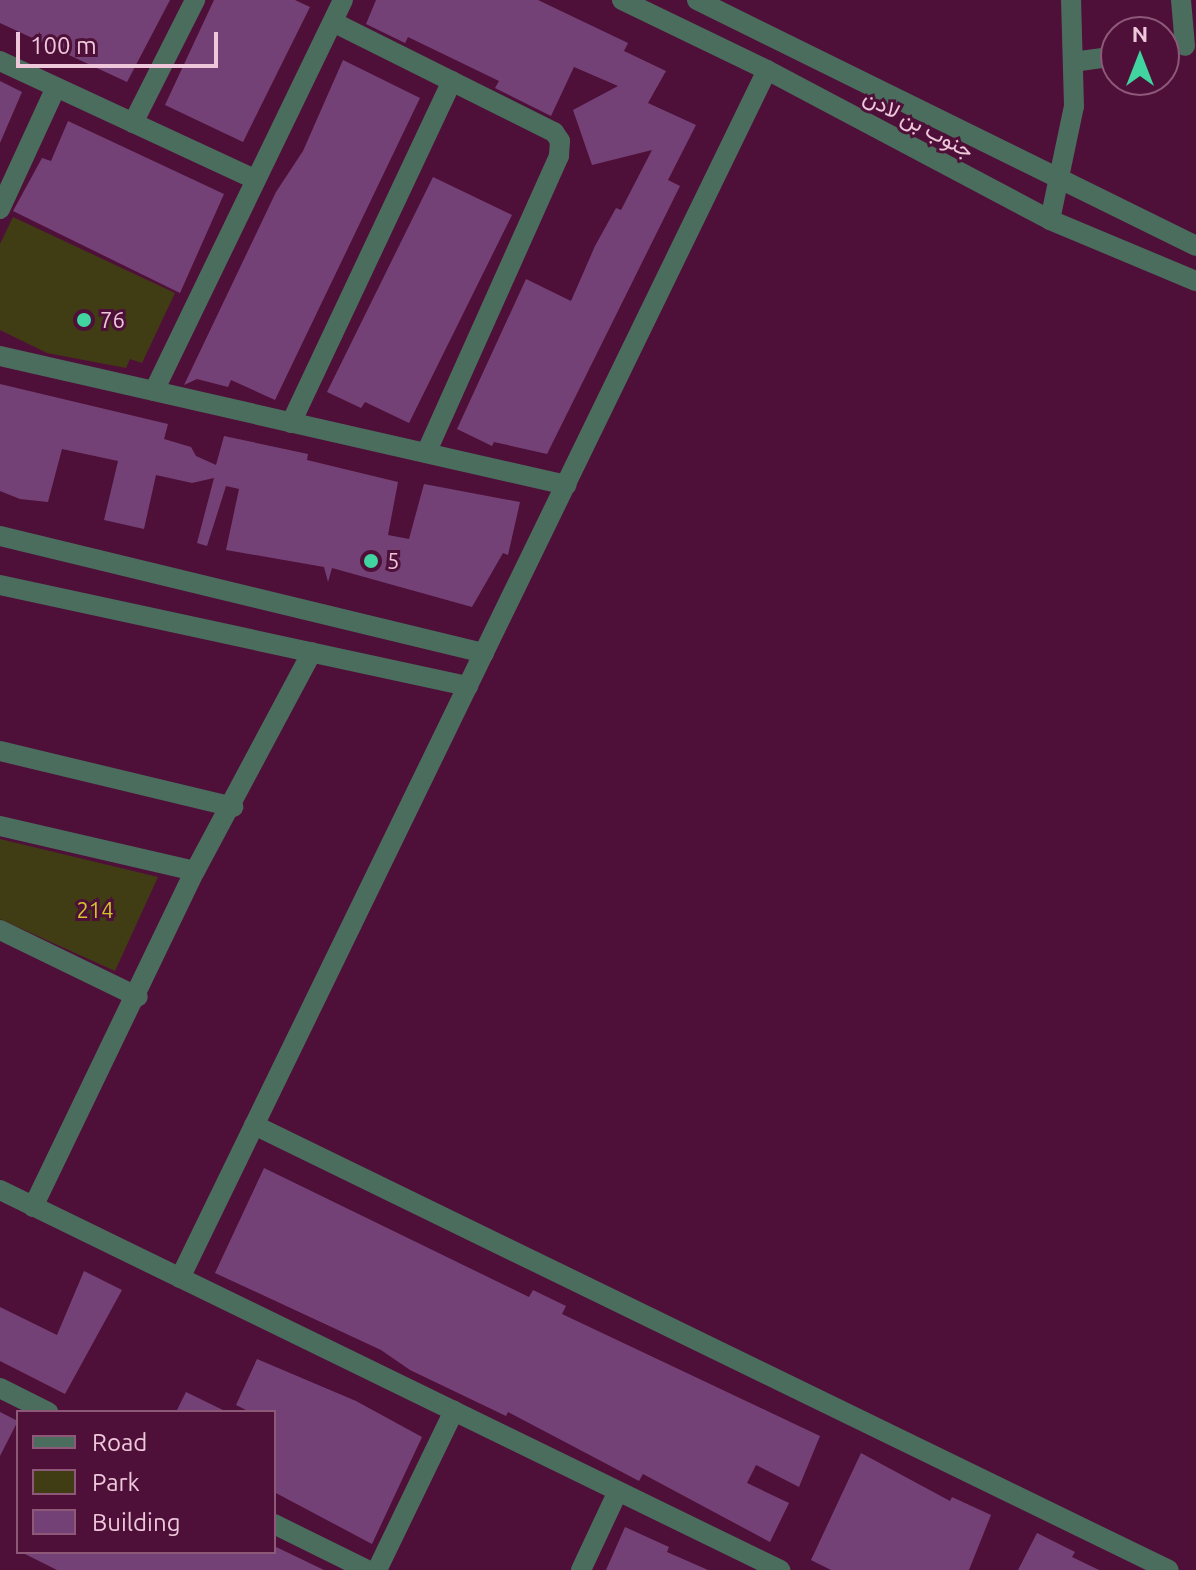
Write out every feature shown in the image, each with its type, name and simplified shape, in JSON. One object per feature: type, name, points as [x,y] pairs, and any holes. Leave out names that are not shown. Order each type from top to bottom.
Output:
[{"type":"street","points":[[133,123],[195,0]]},
{"type":"street","points":[[154,391],[343,0]]},
{"type":"street","name":"جنوب بن لادن","points":[[622,0],[767,70],[1050,220],[1196,281]]},
{"type":"street","name":"جنوب بن لادن","points":[[697,0],[1196,246]]},
{"type":"street","points":[[1050,220],[1074,106],[1071,0]]},
{"type":"street","points":[[1181,0],[1191,46]]},
{"type":"street","points":[[333,22],[554,132],[560,141],[559,156],[426,453]]},
{"type":"street","points":[[1073,62],[1100,58]]},
{"type":"street","points":[[0,61],[256,180]]},
{"type":"street","points":[[180,1278],[767,70]]},
{"type":"street","points":[[291,423],[452,81]]},
{"type":"street","points":[[0,209],[56,87]]},
{"type":"street","points":[[0,356],[566,485]]},
{"type":"street","points":[[0,536],[484,653]]},
{"type":"street","points":[[0,585],[468,686]]},
{"type":"street","points":[[33,1207],[138,997],[195,871],[233,807],[312,652]]},
{"type":"street","points":[[0,751],[233,807]]},
{"type":"street","points":[[0,826],[195,871]]},
{"type":"street","points":[[0,930],[138,997]]},
{"type":"street","points":[[254,1125],[1169,1570]]},
{"type":"street","points":[[0,1190],[780,1570]]},
{"type":"street","points":[[0,1388],[44,1410]]},
{"type":"street","points":[[377,1570],[454,1411]]},
{"type":"street","points":[[581,1570],[618,1491]]},
{"type":"street","points":[[276,1525],[367,1570]]},
{"type":"green space","name":"76","points":[[13,217],[175,293],[142,363],[130,359],[126,368],[47,353],[0,330],[0,244]]},
{"type":"green space","name":"214","points":[[0,839],[158,877],[115,971],[0,919]]},
{"type":"building","points":[[0,0],[170,0],[127,82],[0,23]]},
{"type":"building","points":[[214,0],[295,0],[310,7],[243,142],[165,105]]},
{"type":"building","points":[[376,0],[538,0],[628,43],[624,51],[666,71],[648,103],[696,125],[668,180],[680,186],[547,454],[494,442],[492,446],[457,429],[526,279],[571,301],[595,246],[616,208],[621,210],[652,150],[592,165],[573,110],[618,86],[574,67],[551,116],[495,88],[499,81],[408,37],[405,43],[366,24]]},
{"type":"building","points":[[343,60],[420,98],[275,400],[231,380],[228,387],[197,379],[184,385],[276,192],[303,151]]},
{"type":"building","points":[[0,81],[22,92],[0,143]]},
{"type":"building","points":[[68,121],[224,194],[180,293],[13,211],[42,158],[51,161]]},
{"type":"building","points":[[433,177],[512,215],[409,423],[365,402],[361,408],[327,392]]},
{"type":"building","points":[[0,384],[168,424],[164,439],[191,447],[196,456],[216,465],[224,436],[308,454],[307,460],[398,482],[388,535],[409,539],[424,484],[520,502],[508,555],[503,553],[472,607],[332,568],[328,582],[324,567],[226,550],[239,489],[226,486],[207,546],[197,543],[214,478],[192,483],[156,475],[144,529],[104,520],[118,461],[62,449],[48,502],[20,499],[0,491]]},
{"type":"building","points":[[264,1168],[529,1297],[533,1290],[566,1306],[562,1314],[820,1436],[799,1487],[756,1465],[747,1483],[789,1503],[770,1542],[643,1474],[639,1481],[508,1412],[506,1416],[410,1370],[381,1350],[215,1273]]},
{"type":"building","points":[[84,1271],[122,1290],[65,1394],[0,1361],[0,1307],[57,1335]]},
{"type":"building","points":[[257,1359],[356,1401],[422,1437],[372,1544],[276,1493],[276,1410],[246,1410],[236,1405]]},
{"type":"building","points":[[186,1392],[223,1410],[177,1410]]},
{"type":"building","points":[[0,1412],[16,1420],[16,1425],[0,1456]]},
{"type":"building","points":[[861,1453],[950,1501],[952,1497],[991,1515],[969,1570],[831,1570],[811,1560]]},
{"type":"building","points":[[625,1527],[669,1547],[667,1552],[708,1570],[606,1570]]},
{"type":"building","points":[[1037,1533],[1075,1552],[1072,1557],[1099,1570],[1018,1570]]},
{"type":"building","points":[[276,1547],[324,1570],[57,1570],[25,1554],[276,1554]]},
{"type":"place","name":"76","points":[[84,320]]},
{"type":"place","name":"5","points":[[371,561]]}]
